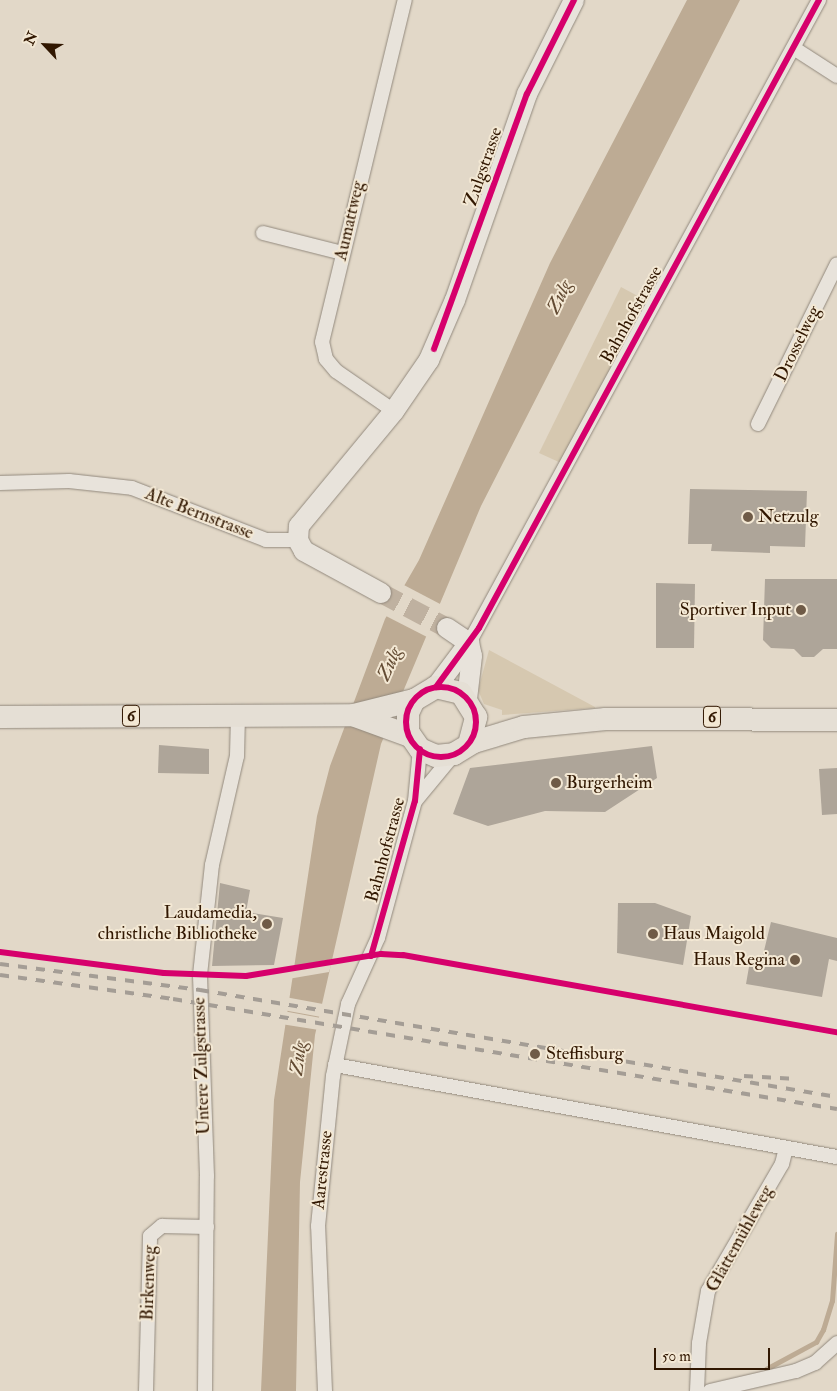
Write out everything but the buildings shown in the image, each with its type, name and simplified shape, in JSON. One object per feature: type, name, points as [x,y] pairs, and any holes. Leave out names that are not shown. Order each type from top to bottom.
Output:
[{"type":"main road","points":[[436,688],[453,689],[471,705],[476,724],[461,749],[436,756],[409,738],[407,718],[411,701],[436,688]]},
{"type":"main road","name":"6","points":[[0,717],[344,715],[411,701]]},
{"type":"main road","name":"6","points":[[471,705],[524,727]]},
{"type":"main road","name":"6","points":[[344,715],[409,738]]},
{"type":"main road","name":"6","points":[[461,749],[524,727],[651,716],[837,720]]},
{"type":"street","name":"Aumattweg","points":[[394,411],[347,380],[324,355],[323,335],[405,0]]},
{"type":"street","name":"Zulgstrasse","points":[[298,540],[301,521],[394,411],[440,338],[527,94],[574,0]]},
{"type":"street","name":"Bahnhofstrasse","points":[[469,643],[795,49],[819,0]]},
{"type":"street","points":[[795,49],[837,76]]},
{"type":"street","points":[[264,233],[342,253]]},
{"type":"street","name":"Drosselweg","points":[[758,424],[837,264]]},
{"type":"street","name":"Alte Bernstrasse","points":[[0,483],[69,482],[124,487],[164,498],[266,540],[298,540]]},
{"type":"street","points":[[298,540],[310,556],[381,593]]},
{"type":"street","points":[[447,628],[469,643],[472,656],[471,705]]},
{"type":"street","points":[[436,688],[469,643]]},
{"type":"street","name":"Untere Zulgstrasse","points":[[205,1391],[207,1227],[200,975],[212,865],[237,756],[238,715]]},
{"type":"street","name":"Bahnhofstrasse","points":[[371,956],[415,801],[409,738]]},
{"type":"street","name":"Bahnhofstrasse","points":[[415,801],[461,749]]},
{"type":"street","name":"Aarestrasse","points":[[326,1391],[318,1226],[335,1065],[350,998],[371,956]]},
{"type":"street","points":[[335,1065],[837,1157]]},
{"type":"street","name":"Glättemühleweg","points":[[698,1391],[700,1334],[708,1291],[782,1164],[786,1148]]},
{"type":"street","name":"Birkenweg","points":[[146,1391],[150,1236],[162,1226],[207,1227]]},
{"type":"street","points":[[710,1391],[769,1378],[815,1363],[837,1343]]},
{"type":"shaded area","points":[[621,287],[647,301],[561,463],[539,453]]},
{"type":"shaded area","points":[[489,650],[595,708],[502,715],[502,710],[484,704],[478,690]]},
{"type":"water","name":"Zulg","points":[[687,0],[740,0],[481,506],[381,744],[315,1035],[300,1182],[296,1391],[261,1391],[274,1100],[317,816],[330,766],[385,619],[419,560],[550,263]]},
{"type":"pier","points":[[402,584],[442,605],[427,637],[384,615]]},
{"type":"pier","points":[[333,959],[329,972],[288,979],[290,967]]},
{"type":"pier","points":[[285,997],[323,1004],[321,1017],[283,1010]]},
{"type":"pier","points":[[283,1011],[321,1018],[319,1030],[281,1024]]},
{"type":"waterway","points":[[766,1369],[816,1342],[823,1330],[832,1301],[837,1234]]},
{"type":"tunnel","points":[[381,593],[447,628]]},
{"type":"railway","points":[[0,964],[200,990],[837,1097]]},
{"type":"railway","points":[[0,975],[173,999],[837,1109]]},
{"type":"railway","points":[[744,1076],[797,1079]]},
{"type":"cycle path","points":[[434,349],[527,94],[574,0]]},
{"type":"cycle path","points":[[436,687],[479,628],[819,0]]},
{"type":"cycle path","points":[[441,687],[454,690],[466,697],[473,709],[476,722],[473,735],[466,747],[454,754],[441,757],[428,754],[416,747],[409,735],[406,722],[409,709],[416,697],[428,690],[441,687]]},
{"type":"cycle path","points":[[371,956],[415,801],[420,749]]},
{"type":"cycle path","points":[[0,952],[164,973],[246,976],[381,954],[403,955],[837,1032]]},
{"type":"place","name":"Netzulg","points":[[748,517]]},
{"type":"place","name":"Sportiver Input","points":[[801,610]]},
{"type":"place","name":"Burgerheim","points":[[556,783]]},
{"type":"place","name":"Laudamedia, christliche Bibliotheke","points":[[267,924]]},
{"type":"place","name":"Haus Maigold","points":[[653,934]]},
{"type":"place","name":"Haus Regina","points":[[795,960]]},
{"type":"place","name":"Steffisburg","points":[[535,1054]]}]
